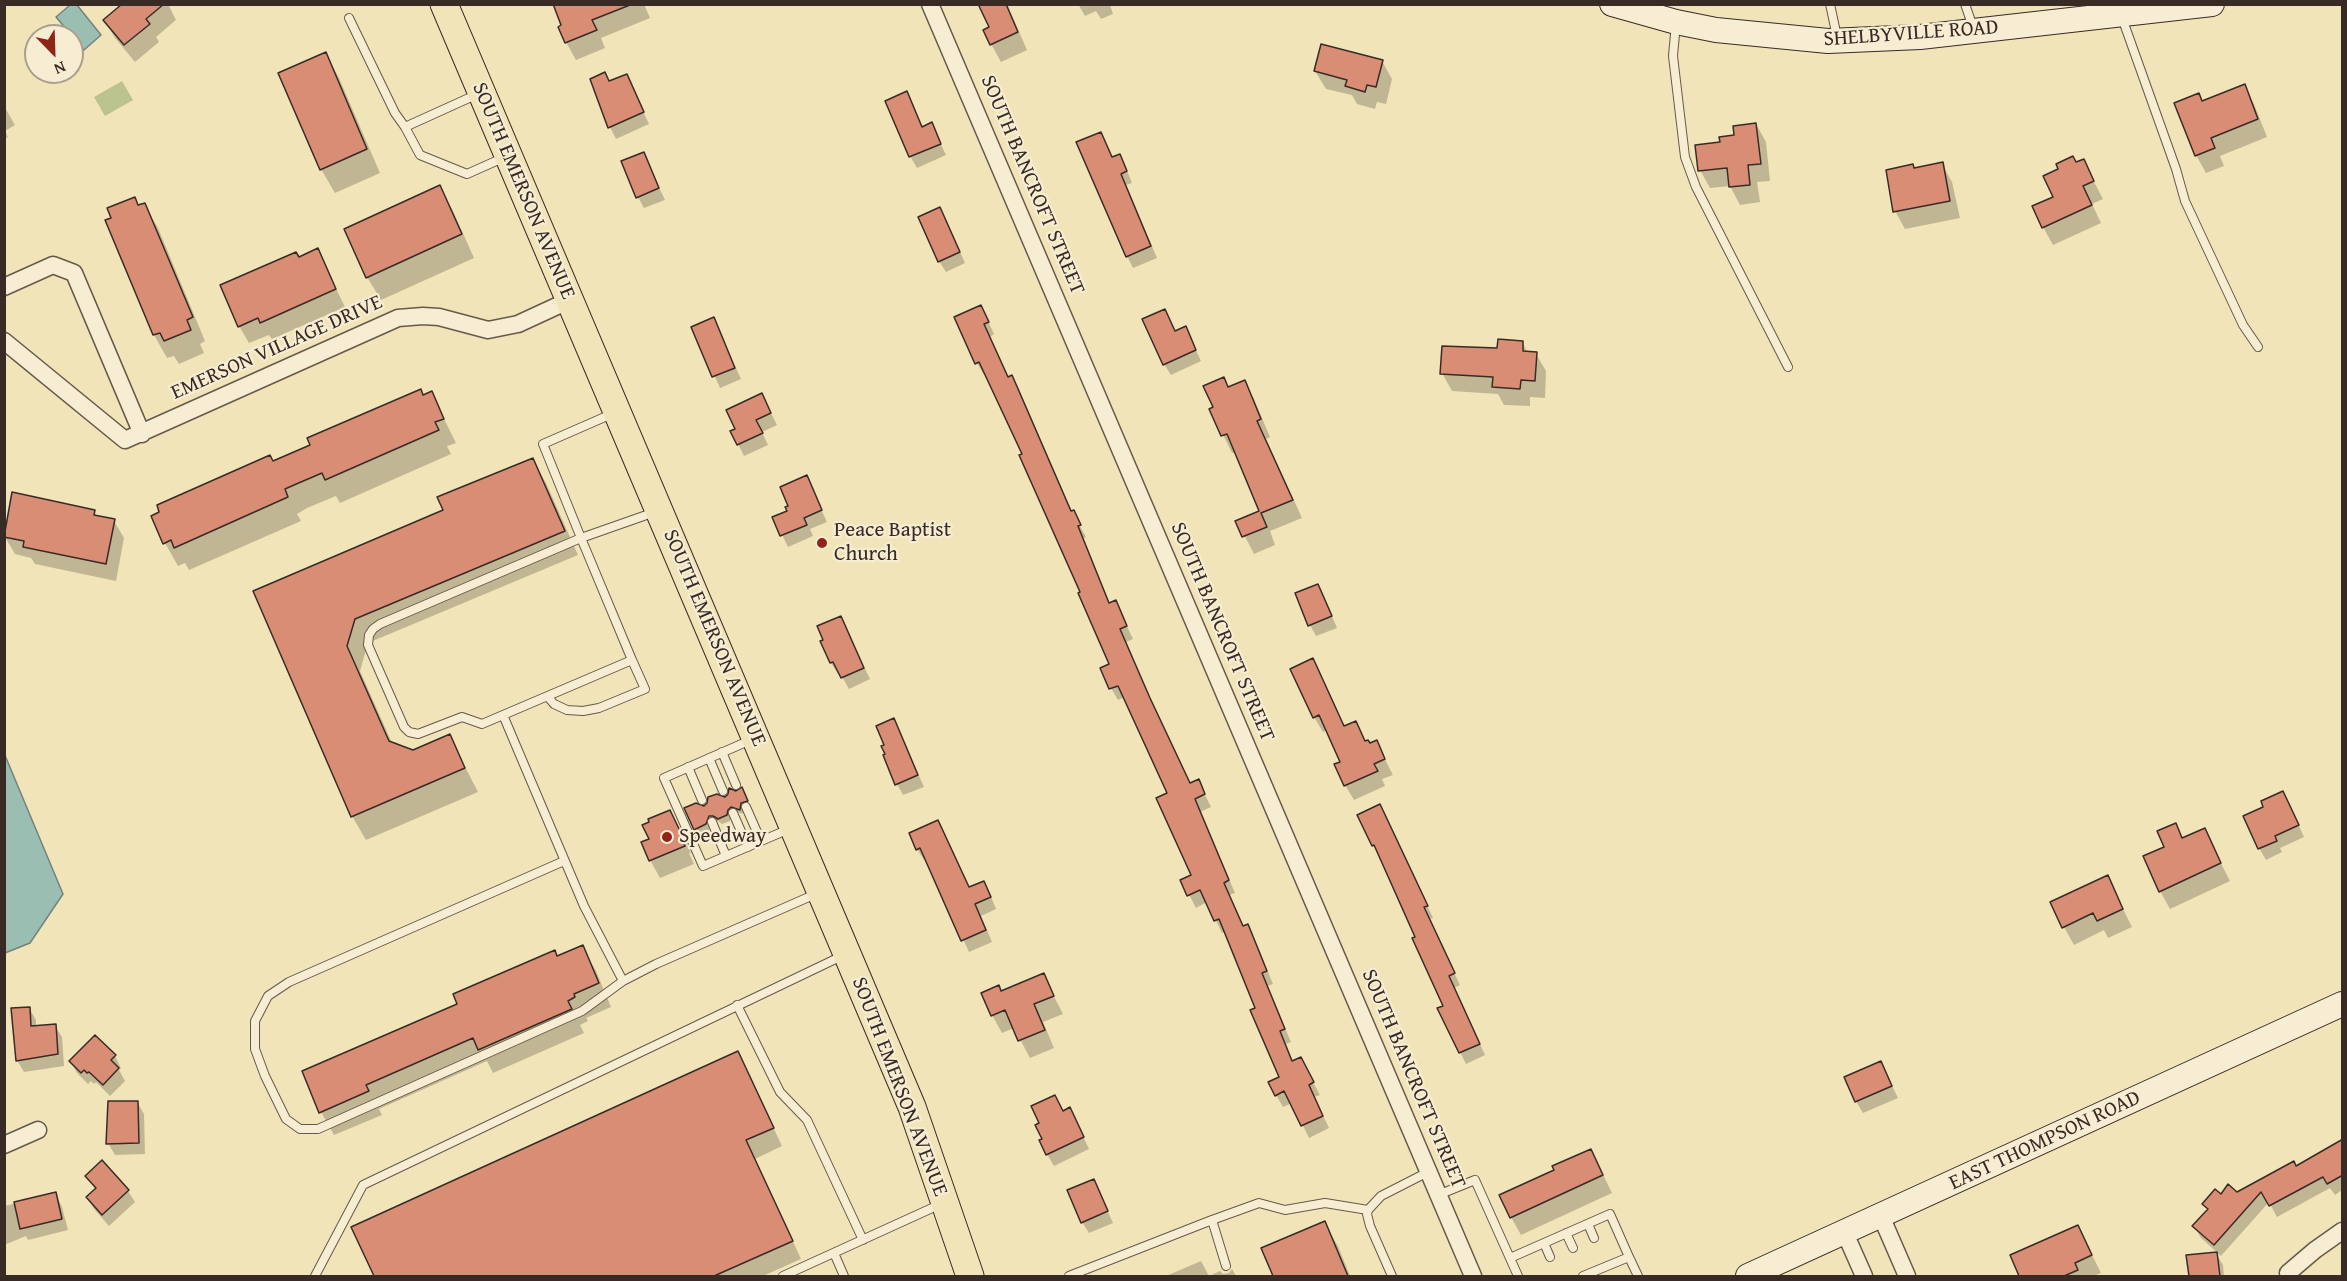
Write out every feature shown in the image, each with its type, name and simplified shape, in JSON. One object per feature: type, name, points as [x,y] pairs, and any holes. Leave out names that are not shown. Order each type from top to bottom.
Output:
[{"type":"main road","name":"SOUTH EMERSON AVENUE","points":[[444,4],[912,1107],[970,1276]]},
{"type":"main road","name":"SHELBYVILLE ROAD","points":[[1612,4],[1640,8],[1676,22],[1716,30],[1809,41],[1891,39],[2212,4]]},
{"type":"main road","name":"EAST THOMPSON ROAD","points":[[1748,1276],[2343,1004]]},
{"type":"street","name":"SOUTH BANCROFT STREET","points":[[930,4],[1473,1276]]},
{"type":"street","points":[[4,286],[53,265],[74,273],[142,434]]},
{"type":"street","name":"EMERSON VILLAGE DRIVE","points":[[4,341],[126,440],[398,318],[440,317],[488,330],[518,324],[570,300]]},
{"type":"street","points":[[4,1145],[38,1130]]},
{"type":"street","points":[[1881,1216],[1907,1276]]},
{"type":"street","points":[[2288,1273],[2315,1250],[2343,1231]]},
{"type":"street","points":[[1845,1233],[1864,1276]]},
{"type":"lane","points":[[1830,4],[1838,40]]},
{"type":"lane","points":[[1965,4],[1974,31]]},
{"type":"lane","points":[[2121,15],[2176,169],[2185,201],[2243,325],[2258,347]]},
{"type":"lane","points":[[349,18],[395,113],[420,155],[467,174],[508,156]]},
{"type":"lane","points":[[1676,22],[1673,56],[1685,158],[1696,187],[1788,367]]},
{"type":"lane","points":[[405,127],[482,92]]},
{"type":"lane","points":[[548,697],[554,704],[567,710],[583,711],[599,708],[645,689],[543,444],[617,412]]},
{"type":"lane","points":[[632,660],[482,724],[462,717],[418,734],[409,732],[404,727],[368,645],[369,636],[380,624],[581,538],[659,510]]},
{"type":"lane","points":[[502,716],[584,906],[623,981]]},
{"type":"lane","points":[[756,737],[664,778],[703,866],[794,827]]},
{"type":"lane","points":[[722,752],[736,785]]},
{"type":"lane","points":[[708,758],[723,791]]},
{"type":"lane","points":[[688,767],[702,800]]},
{"type":"lane","points":[[746,807],[761,841]]},
{"type":"lane","points":[[733,813],[748,847]]},
{"type":"lane","points":[[712,822],[726,856]]},
{"type":"lane","points":[[564,861],[289,981],[268,996],[255,1021],[255,1049],[286,1119],[300,1129],[318,1129],[582,1011],[623,981],[656,964],[821,892]]},
{"type":"lane","points":[[315,1276],[363,1185],[847,954]]},
{"type":"lane","points":[[737,1005],[780,1092],[807,1120],[863,1240]]},
{"type":"lane","points":[[1392,1276],[1370,1226],[1368,1210],[1381,1196],[1428,1172]]},
{"type":"lane","points":[[1438,1195],[1475,1180],[1518,1276]]},
{"type":"lane","points":[[783,1276],[944,1202]]},
{"type":"lane","points":[[1070,1276],[1259,1203],[1285,1210],[1325,1203],[1368,1210]]},
{"type":"lane","points":[[1510,1258],[1610,1214],[1638,1276]]},
{"type":"lane","points":[[1212,1220],[1226,1266]]},
{"type":"lane","points":[[1588,1224],[1594,1238]]},
{"type":"lane","points":[[1566,1233],[1573,1248]]},
{"type":"lane","points":[[1544,1243],[1550,1257]]},
{"type":"lane","points":[[834,1253],[844,1276]]},
{"type":"lane","points":[[1603,1257],[1607,1266]]},
{"type":"lane","points":[[1583,1273],[1629,1257]]},
{"type":"green space","points":[[122,81],[133,100],[105,116],[94,97]]},
{"type":"water","points":[[70,5],[77,5],[101,35],[84,50],[84,24],[62,24],[56,17]]},
{"type":"water","points":[[4,753],[63,894],[30,943],[5,953]]},
{"type":"building","points":[[122,4],[164,4],[146,19],[150,24],[124,45],[103,20]]},
{"type":"building","points":[[553,4],[630,5],[592,20],[597,30],[565,43],[558,27],[561,25]]},
{"type":"building","points":[[978,4],[1006,4],[1018,32],[990,45],[983,30],[989,27]]},
{"type":"building","points":[[1321,44],[1383,60],[1376,87],[1367,85],[1365,92],[1345,86],[1347,80],[1314,71]]},
{"type":"building","points":[[326,52],[367,149],[320,170],[278,73]]},
{"type":"building","points":[[605,72],[609,81],[627,74],[644,112],[608,128],[590,79]]},
{"type":"building","points":[[2245,84],[2258,119],[2211,138],[2215,148],[2195,156],[2174,103],[2199,93],[2202,101]]},
{"type":"building","points":[[907,91],[922,127],[932,122],[941,144],[909,157],[885,101]]},
{"type":"building","points":[[1756,123],[1761,164],[1748,165],[1750,185],[1729,187],[1727,168],[1698,171],[1695,145],[1720,142],[1719,137],[1734,135],[1733,126]]},
{"type":"building","points":[[1101,132],[1112,157],[1120,154],[1127,171],[1121,174],[1151,246],[1126,257],[1076,142]]},
{"type":"building","points":[[644,152],[659,188],[636,198],[621,161]]},
{"type":"building","points":[[2073,156],[2076,162],[2084,159],[2094,181],[2083,186],[2092,205],[2042,228],[2032,206],[2053,197],[2043,176],[2058,169],[2056,164]]},
{"type":"building","points":[[1943,162],[1950,201],[1893,212],[1886,170],[1913,164],[1914,168]]},
{"type":"building","points":[[440,185],[462,234],[366,278],[344,229]]},
{"type":"building","points":[[135,197],[138,205],[145,203],[193,317],[187,320],[191,330],[164,341],[160,333],[153,335],[105,220],[111,218],[107,208]]},
{"type":"building","points":[[940,207],[960,252],[938,262],[918,217]]},
{"type":"building","points":[[318,248],[336,289],[260,323],[258,318],[238,327],[220,285],[296,252],[299,257]]},
{"type":"building","points":[[981,305],[989,322],[984,324],[1008,377],[1012,375],[1071,511],[1074,510],[1081,525],[1078,526],[1109,603],[1116,600],[1127,626],[1120,629],[1150,698],[1190,783],[1199,779],[1205,794],[1195,799],[1229,880],[1224,883],[1243,926],[1248,924],[1267,971],[1262,973],[1285,1029],[1280,1031],[1292,1061],[1301,1057],[1314,1082],[1309,1085],[1323,1116],[1301,1126],[1284,1091],[1275,1096],[1268,1082],[1279,1077],[1250,1010],[1255,1008],[1219,919],[1214,921],[1200,890],[1187,896],[1180,880],[1191,875],[1156,798],[1167,793],[1118,686],[1109,689],[1100,668],[1109,664],[1078,593],[1080,592],[1019,455],[1022,454],[979,362],[975,364],[954,317]]},
{"type":"building","points":[[1165,309],[1175,331],[1186,326],[1196,350],[1163,365],[1142,319]]},
{"type":"building","points":[[714,317],[735,368],[712,377],[691,327]]},
{"type":"building","points":[[1498,339],[1523,341],[1523,351],[1537,352],[1535,381],[1521,380],[1520,389],[1492,387],[1493,377],[1440,374],[1442,346],[1497,348]]},
{"type":"building","points":[[1224,377],[1228,387],[1245,380],[1261,419],[1257,421],[1293,500],[1261,513],[1267,527],[1242,537],[1235,521],[1259,511],[1227,434],[1221,436],[1209,409],[1213,407],[1203,386]]},
{"type":"building","points":[[421,389],[423,395],[432,391],[444,419],[435,422],[439,430],[325,480],[322,473],[285,489],[288,497],[174,548],[171,540],[163,544],[151,516],[159,512],[157,505],[270,455],[273,461],[310,445],[307,438]]},
{"type":"building","points":[[762,393],[771,413],[756,420],[763,433],[737,445],[730,431],[735,429],[726,410]]},
{"type":"building","points":[[533,458],[565,531],[355,619],[347,646],[389,741],[413,750],[450,734],[465,768],[351,817],[253,591],[443,510],[437,497]]},
{"type":"building","points":[[807,475],[822,510],[804,518],[807,525],[780,536],[772,517],[787,511],[785,507],[788,506],[780,487]]},
{"type":"building","points":[[12,492],[95,510],[94,515],[115,519],[106,564],[23,547],[24,541],[4,537]]},
{"type":"building","points":[[1318,584],[1332,616],[1308,626],[1295,593]]},
{"type":"building","points":[[841,616],[864,668],[841,678],[833,662],[830,663],[820,641],[823,640],[817,626]]},
{"type":"building","points":[[1313,658],[1344,726],[1356,721],[1365,741],[1368,740],[1370,743],[1377,740],[1385,759],[1374,764],[1378,771],[1344,786],[1334,764],[1340,762],[1319,715],[1313,718],[1290,669]]},
{"type":"building","points":[[894,718],[918,775],[895,785],[883,755],[885,754],[881,746],[884,745],[876,726]]},
{"type":"building","points":[[742,787],[748,801],[741,803],[740,810],[731,807],[727,815],[718,819],[709,816],[706,824],[694,830],[684,808],[696,803],[704,806],[708,797],[717,794],[725,797],[729,788],[736,791]]},
{"type":"building","points":[[2283,791],[2299,825],[2275,836],[2277,841],[2258,849],[2243,816],[2263,807],[2261,801]]},
{"type":"building","points":[[1380,804],[1428,906],[1424,907],[1455,973],[1449,976],[1480,1044],[1459,1053],[1437,1008],[1443,1006],[1412,938],[1415,937],[1374,845],[1372,846],[1357,815]]},
{"type":"building","points":[[670,810],[685,846],[649,861],[641,842],[649,839],[642,825],[649,822],[648,819]]},
{"type":"building","points":[[938,820],[969,887],[984,881],[991,897],[975,904],[986,930],[961,941],[920,848],[916,850],[909,833]]},
{"type":"building","points":[[2176,823],[2182,838],[2205,828],[2221,863],[2159,892],[2143,856],[2164,847],[2157,831]]},
{"type":"building","points":[[2108,875],[2123,909],[2097,921],[2093,913],[2062,928],[2050,902]]},
{"type":"building","points":[[583,945],[599,983],[574,994],[575,997],[568,1001],[572,1009],[478,1050],[473,1038],[366,1085],[369,1091],[319,1113],[302,1071],[457,1004],[453,994],[555,950],[557,956]]},
{"type":"building","points":[[1044,973],[1054,996],[1034,1004],[1045,1030],[1018,1041],[1005,1010],[991,1016],[981,993],[999,985],[1001,991]]},
{"type":"building","points":[[30,1007],[31,1026],[56,1024],[58,1054],[16,1061],[11,1008]]},
{"type":"building","points":[[95,1035],[116,1055],[111,1060],[119,1068],[103,1085],[89,1072],[84,1070],[81,1073],[69,1061]]},
{"type":"building","points":[[738,1051],[774,1128],[746,1140],[793,1241],[714,1276],[374,1276],[351,1227]]},
{"type":"building","points":[[1881,1061],[1892,1086],[1855,1102],[1844,1077]]},
{"type":"building","points":[[1055,1095],[1063,1111],[1070,1107],[1084,1137],[1046,1155],[1035,1125],[1039,1123],[1031,1106]]},
{"type":"building","points":[[108,1101],[138,1101],[139,1143],[106,1144]]},
{"type":"building","points":[[2343,1139],[2343,1175],[2327,1184],[2323,1177],[2269,1206],[2261,1192],[2214,1245],[2192,1226],[2208,1209],[2202,1204],[2215,1189],[2221,1194],[2228,1184],[2237,1192],[2294,1161],[2296,1166]]},
{"type":"building","points":[[1591,1149],[1603,1175],[1510,1218],[1499,1195],[1554,1170],[1552,1166]]},
{"type":"building","points":[[102,1160],[129,1190],[102,1215],[86,1197],[96,1188],[85,1176]]},
{"type":"building","points":[[1094,1179],[1108,1211],[1081,1223],[1067,1190]]},
{"type":"building","points":[[56,1192],[62,1219],[20,1229],[14,1202]]},
{"type":"building","points":[[1325,1221],[1348,1276],[1273,1276],[1261,1248]]},
{"type":"building","points":[[2078,1225],[2092,1255],[2075,1263],[2078,1270],[2064,1276],[2019,1276],[2010,1255]]},
{"type":"building","points":[[2217,1252],[2220,1276],[2189,1276],[2186,1255]]},
{"type":"place","name":"Peace Baptist Church","points":[[822,543]]},
{"type":"place","name":"Speedway","points":[[667,837]]}]
